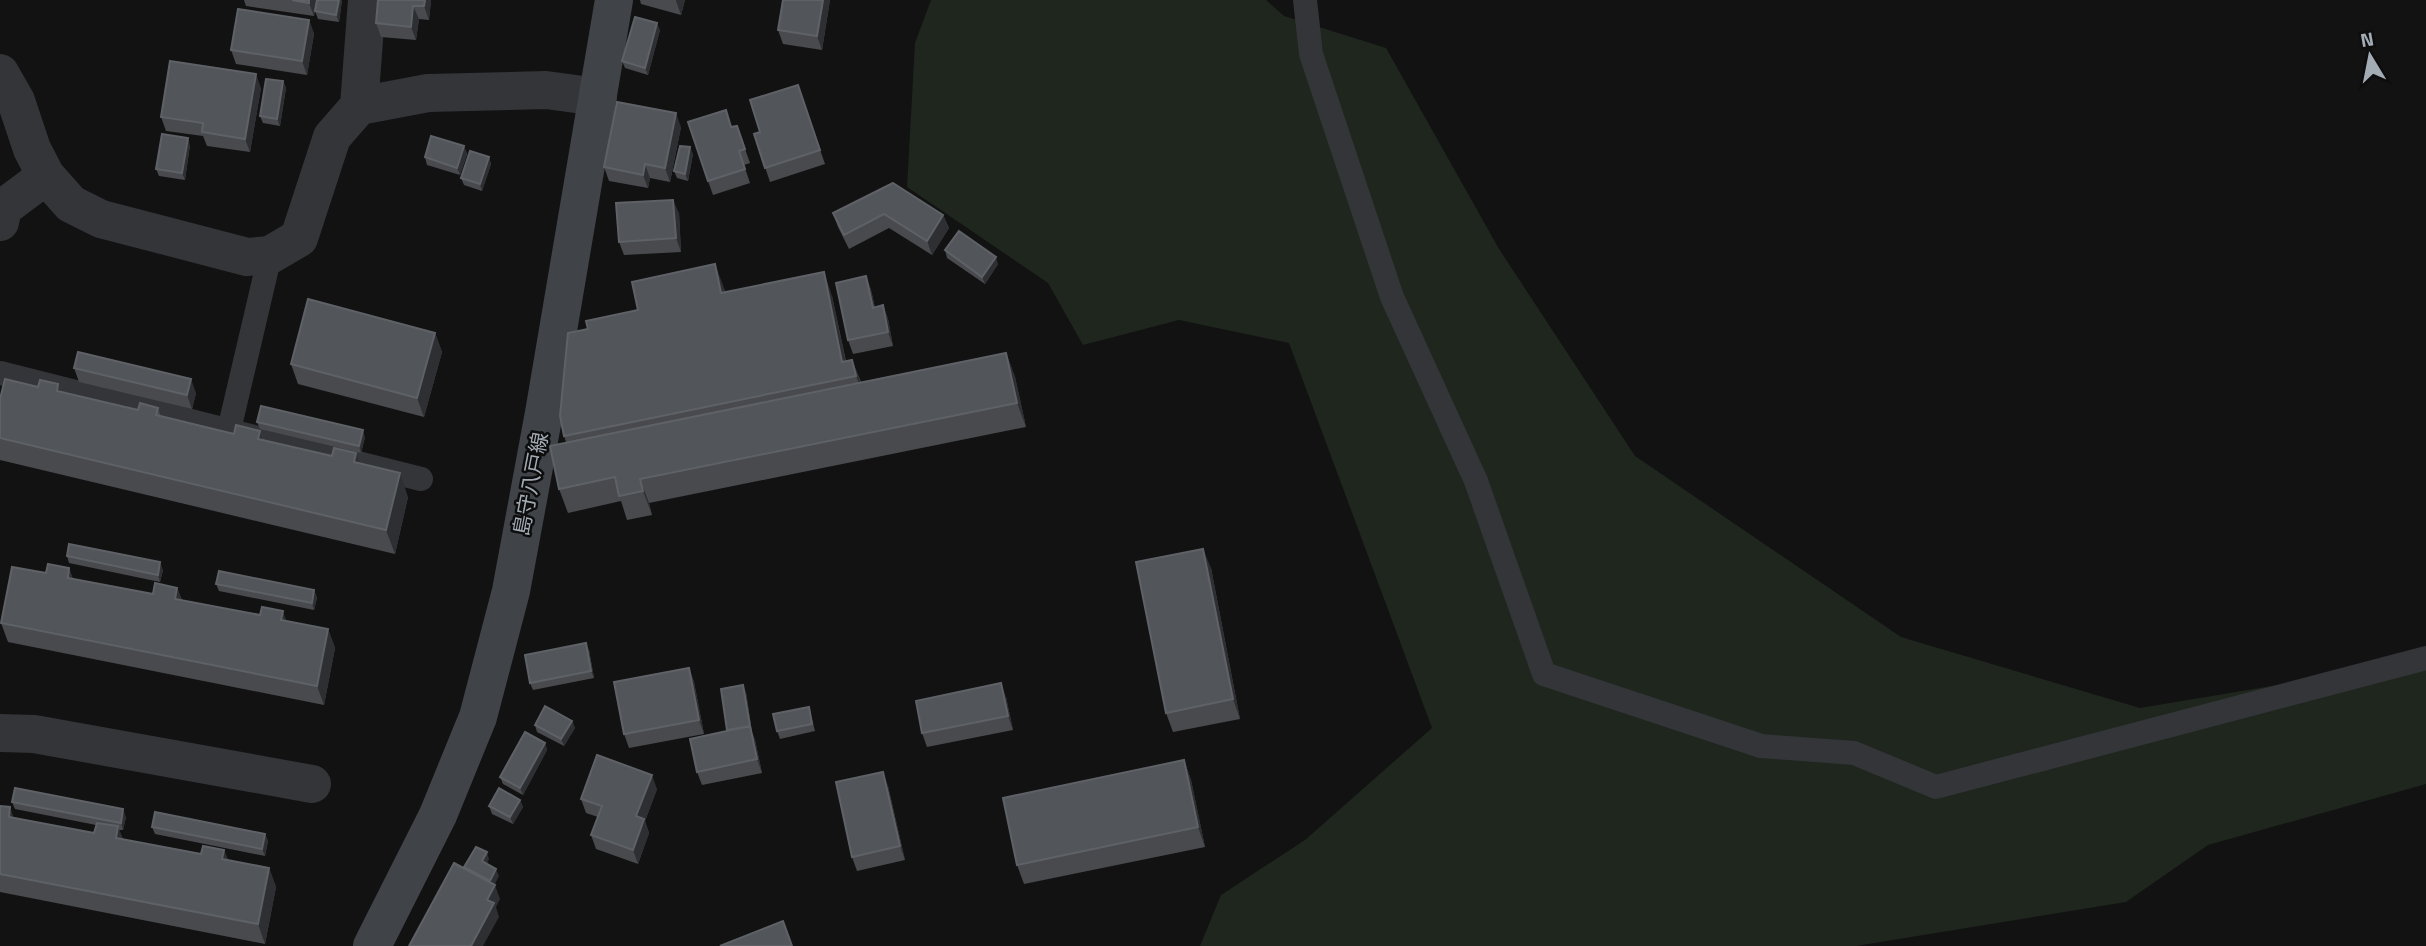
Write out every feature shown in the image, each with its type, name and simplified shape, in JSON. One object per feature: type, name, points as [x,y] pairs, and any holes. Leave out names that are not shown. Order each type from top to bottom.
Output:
[{"type":"main road","name":"島守八戸線","points":[[372,946],[438,815],[478,717],[511,591],[547,400],[614,0]]},
{"type":"street","points":[[0,73],[16,101],[32,149],[46,176],[71,204],[101,219],[247,257],[270,255],[299,237],[332,137],[359,106],[367,0]]},
{"type":"street","points":[[359,106],[428,93],[546,90],[598,97]]},
{"type":"street","points":[[0,222],[4,208],[46,176]]},
{"type":"street","points":[[0,733],[34,734],[312,784]]},
{"type":"lane","points":[[1306,0],[1311,54],[1392,297],[1476,481],[1544,674],[1761,746],[1854,753],[1936,787],[2426,658]]},
{"type":"lane","points":[[229,430],[270,255]]},
{"type":"lane","points":[[0,373],[421,479]]},
{"type":"shaded area","points":[[931,0],[1266,0],[1284,16],[1386,48],[1499,249],[1635,456],[1901,637],[2140,708],[2426,660],[2426,784],[2208,845],[2126,902],[1856,946],[1200,946],[1221,895],[1305,840],[1432,728],[1289,343],[1179,320],[1083,345],[1048,283],[907,187],[915,43]]},
{"type":"building","points":[[317,0],[339,0],[336,15],[315,11]]},
{"type":"building","points":[[378,0],[425,0],[424,6],[413,6],[411,27],[376,23]]},
{"type":"building","points":[[783,0],[823,0],[817,36],[778,30]]},
{"type":"building","points":[[238,9],[309,20],[302,61],[231,50]]},
{"type":"building","points":[[635,17],[657,23],[645,68],[622,61]]},
{"type":"building","points":[[170,61],[256,74],[245,139],[202,132],[203,123],[161,117]]},
{"type":"building","points":[[266,79],[283,81],[277,119],[260,116]]},
{"type":"building","points":[[798,85],[820,150],[765,168],[754,134],[760,132],[750,100]]},
{"type":"building","points":[[617,102],[676,113],[665,168],[645,164],[643,175],[604,167]]},
{"type":"building","points":[[726,110],[731,127],[737,126],[745,149],[739,151],[745,169],[708,181],[688,122]]},
{"type":"building","points":[[162,134],[188,138],[182,173],[156,169]]},
{"type":"building","points":[[431,136],[464,146],[457,168],[425,157]]},
{"type":"building","points":[[680,146],[690,147],[685,174],[674,171]]},
{"type":"building","points":[[470,151],[489,157],[480,184],[461,178]]},
{"type":"building","points":[[893,183],[943,215],[927,241],[884,214],[844,235],[833,213]]},
{"type":"building","points":[[673,200],[676,238],[619,242],[616,203]]},
{"type":"building","points":[[959,231],[996,257],[982,277],[945,250]]},
{"type":"building","points":[[715,264],[721,293],[824,272],[842,362],[852,360],[856,376],[564,436],[560,416],[568,333],[588,329],[586,321],[638,310],[632,282]]},
{"type":"building","points":[[866,276],[873,308],[883,305],[888,332],[848,340],[836,283]]},
{"type":"building","points":[[308,299],[435,333],[417,398],[291,364]]},
{"type":"building","points":[[78,352],[191,379],[187,395],[74,368]]},
{"type":"building","points":[[1006,353],[1017,403],[640,479],[643,491],[619,496],[615,477],[559,489],[550,446]]},
{"type":"building","points":[[5,379],[38,387],[40,380],[58,384],[57,391],[138,410],[140,403],[158,408],[156,415],[234,434],[236,425],[260,431],[258,439],[332,456],[334,448],[356,453],[354,462],[400,473],[386,530],[0,438],[0,399]]},
{"type":"building","points":[[261,406],[363,430],[359,446],[257,422]]},
{"type":"building","points":[[69,544],[160,562],[158,575],[67,556]]},
{"type":"building","points":[[1203,549],[1233,699],[1166,713],[1136,562]]},
{"type":"building","points":[[48,564],[69,568],[68,578],[153,594],[155,583],[177,588],[175,599],[260,615],[262,607],[283,611],[281,620],[328,629],[317,686],[1,623],[12,567],[46,573]]},
{"type":"building","points":[[219,571],[314,590],[312,603],[216,584]]},
{"type":"building","points":[[586,643],[591,671],[530,683],[525,655]]},
{"type":"building","points":[[689,668],[699,720],[624,734],[614,682]]},
{"type":"building","points":[[1001,683],[1008,716],[922,733],[916,701]]},
{"type":"building","points":[[743,685],[750,726],[727,730],[721,689]]},
{"type":"building","points":[[545,706],[572,721],[561,739],[535,725]]},
{"type":"building","points":[[809,707],[812,724],[777,731],[773,714]]},
{"type":"building","points":[[750,726],[757,759],[697,772],[690,739]]},
{"type":"building","points":[[525,732],[545,743],[520,788],[500,777]]},
{"type":"building","points":[[597,755],[652,775],[636,816],[644,819],[633,850],[591,835],[602,806],[581,799]]},
{"type":"building","points":[[1184,760],[1198,827],[1017,865],[1003,798]]},
{"type":"building","points":[[883,772],[900,846],[852,857],[836,782]]},
{"type":"building","points":[[15,788],[123,809],[121,823],[12,802]]},
{"type":"building","points":[[499,788],[520,800],[510,817],[489,806]]},
{"type":"building","points":[[0,806],[10,807],[9,817],[94,833],[97,823],[118,826],[116,838],[201,854],[203,846],[224,850],[222,859],[269,868],[258,924],[0,874]]},
{"type":"building","points":[[155,812],[265,834],[262,849],[152,827]]},
{"type":"building","points":[[476,847],[487,852],[482,861],[496,869],[490,881],[464,867]]},
{"type":"building","points":[[454,863],[495,885],[487,900],[494,903],[471,946],[409,946]]},
{"type":"building","points":[[783,921],[792,946],[720,946]]}]
